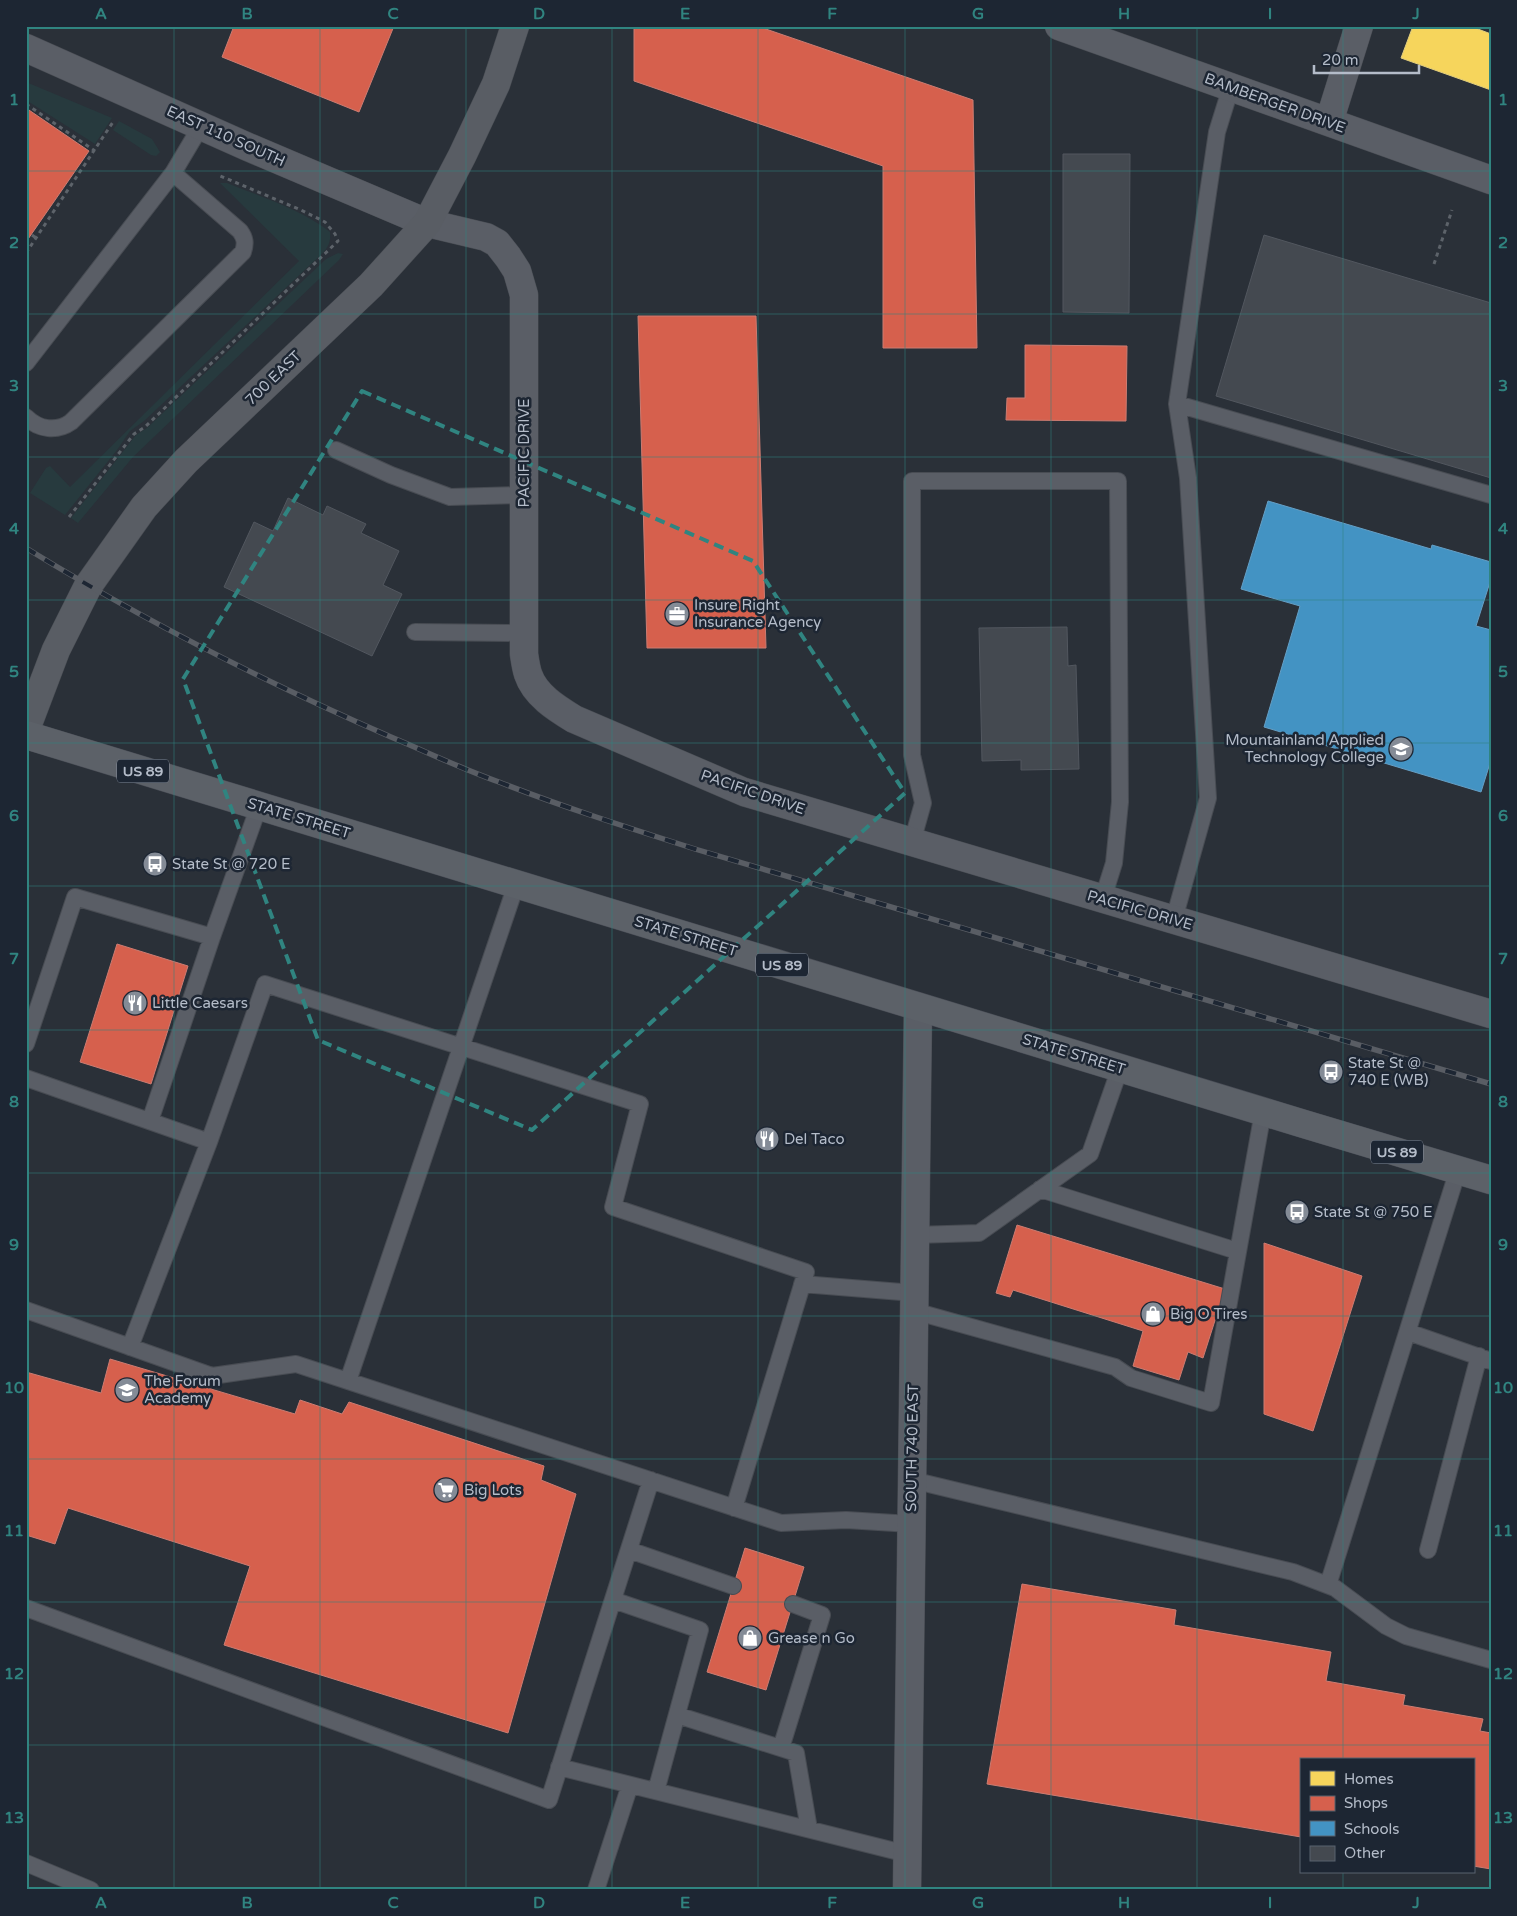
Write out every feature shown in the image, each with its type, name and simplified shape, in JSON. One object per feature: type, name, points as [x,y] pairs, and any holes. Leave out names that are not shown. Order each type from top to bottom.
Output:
[{"type":"main road","name":"STATE STREET","points":[[26,735],[1491,1180]]},
{"type":"street","name":"700 EAST","points":[[26,728],[56,650],[88,586],[144,507],[186,461],[371,285],[427,223],[462,156],[496,84],[515,26]]},
{"type":"street","name":"BAMBERGER DRIVE","points":[[1060,26],[1491,180]]},
{"type":"street","points":[[1329,122],[1359,26]]},
{"type":"street","name":"EAST 110 SOUTH","points":[[26,48],[427,223]]},
{"type":"street","name":"PACIFIC DRIVE","points":[[427,223],[486,237],[497,244],[517,271],[524,295],[524,654],[528,675],[540,693],[553,706],[574,719],[744,792],[1491,1014]]},
{"type":"street","name":"SOUTH 740 EAST","points":[[906,1890],[918,1007]]},
{"type":"lane","points":[[1174,919],[1208,798],[1188,478],[1177,404],[1217,132],[1231,87]]},
{"type":"lane","points":[[26,363],[172,173],[201,126]]},
{"type":"lane","points":[[26,418],[39,427],[52,429],[64,428],[72,422],[244,252],[246,245],[240,231],[172,173]]},
{"type":"lane","points":[[1177,404],[1491,495]]},
{"type":"lane","points":[[336,450],[391,475],[450,497],[523,495]]},
{"type":"lane","points":[[912,842],[923,803],[912,755],[912,481],[1118,481],[1120,802],[1114,863],[1103,898]]},
{"type":"lane","points":[[415,632],[523,633]]},
{"type":"lane","points":[[150,1121],[212,937],[259,806]]},
{"type":"lane","points":[[348,1381],[516,884]]},
{"type":"lane","points":[[26,1044],[75,897],[212,937]]},
{"type":"lane","points":[[130,1347],[209,1142],[265,984],[640,1104],[613,1207],[806,1272],[734,1508]]},
{"type":"lane","points":[[915,1235],[979,1233],[1090,1154],[1120,1068]]},
{"type":"lane","points":[[26,1078],[209,1142]]},
{"type":"lane","points":[[802,1284],[914,1302],[1116,1367],[1131,1378],[1211,1403],[1263,1112]]},
{"type":"lane","points":[[1328,1585],[1458,1170]]},
{"type":"lane","points":[[1040,1189],[1237,1251]]},
{"type":"lane","points":[[26,1310],[212,1376],[296,1364],[781,1523],[846,1520],[911,1524]]},
{"type":"lane","points":[[1408,1332],[1485,1358],[1428,1550]]},
{"type":"lane","points":[[26,1608],[549,1800],[651,1480]]},
{"type":"lane","points":[[912,1480],[1293,1572],[1335,1588],[1386,1626],[1406,1636],[1491,1660]]},
{"type":"lane","points":[[629,1550],[733,1586]]},
{"type":"lane","points":[[613,1600],[700,1630],[656,1791]]},
{"type":"lane","points":[[781,1748],[822,1615],[793,1604]]},
{"type":"lane","points":[[677,1715],[796,1753],[809,1829]]},
{"type":"lane","points":[[559,1767],[907,1854]]},
{"type":"lane","points":[[596,1890],[630,1785]]},
{"type":"lane","points":[[26,1863],[91,1890]]},
{"type":"path","points":[[26,104],[94,151]]},
{"type":"path","points":[[26,253],[118,115]]},
{"type":"path","points":[[1434,264],[1452,210]]},
{"type":"path","points":[[32,235],[36,238]]},
{"type":"highlighted area","points":[[362,391],[753,561],[905,793],[532,1130],[318,1040],[183,679]]},
{"type":"green space","points":[[26,82],[112,118],[95,144],[26,100]]},
{"type":"green space","points":[[119,121],[152,139],[160,152],[156,156],[151,155],[113,130]]},
{"type":"green space","points":[[220,183],[227,183],[280,204],[319,224],[330,232],[329,243],[321,255],[144,421],[130,431],[65,515],[30,493],[46,468],[50,466],[70,487],[299,261]]},
{"type":"green space","points":[[338,253],[343,254],[339,260],[133,457],[78,523],[71,518],[136,435],[147,428],[326,259]]},
{"type":"building: Homes","points":[[1413,26],[1470,26],[1491,34],[1491,90],[1401,58]]},
{"type":"building: Shops","points":[[234,26],[394,26],[359,112],[222,57]]},
{"type":"building: Shops","points":[[634,26],[757,26],[973,100],[977,348],[883,348],[883,166],[634,81]]},
{"type":"building: Shops","points":[[26,108],[89,151],[26,242]]},
{"type":"building: Shops","points":[[638,316],[756,316],[766,648],[647,648]]},
{"type":"building: Shops","points":[[1025,345],[1127,346],[1126,421],[1006,420],[1007,398],[1025,398]]},
{"type":"building: Shops","points":[[117,944],[188,966],[151,1084],[80,1062]]},
{"type":"building: Shops","name":"Big O Tires","points":[[1017,1225],[1225,1289],[1203,1358],[1188,1352],[1179,1380],[1133,1366],[1143,1331],[1013,1290],[1010,1297],[996,1293]]},
{"type":"building: Shops","points":[[1264,1243],[1362,1276],[1313,1431],[1264,1414]]},
{"type":"building: Shops","points":[[110,1359],[295,1414],[300,1400],[342,1414],[349,1402],[544,1466],[541,1480],[576,1494],[508,1733],[224,1645],[250,1566],[68,1508],[55,1544],[26,1535],[26,1372],[101,1393]]},
{"type":"building: Shops","name":"Grease n Go","points":[[745,1548],[804,1567],[766,1690],[707,1672]]},
{"type":"building: Shops","points":[[1022,1584],[1176,1610],[1174,1625],[1331,1652],[1326,1681],[1405,1695],[1403,1705],[1483,1719],[1480,1731],[1491,1733],[1491,1869],[1474,1866],[1474,1758],[1300,1758],[1300,1837],[987,1784]]},
{"type":"building: Schools","points":[[1268,501],[1431,549],[1432,545],[1491,562],[1491,579],[1476,626],[1491,630],[1491,760],[1481,792],[1264,727],[1300,606],[1241,589]]},
{"type":"building: Other","points":[[1063,154],[1130,154],[1129,313],[1063,312]]},
{"type":"building: Other","points":[[1264,235],[1491,303],[1491,478],[1216,396]]},
{"type":"building: Other","points":[[288,498],[323,515],[327,506],[366,524],[361,533],[399,551],[383,585],[402,594],[372,656],[224,587],[254,522],[273,531]]},
{"type":"building: Other","points":[[1067,627],[1068,666],[1076,665],[1079,769],[1021,770],[1021,760],[982,761],[979,628]]},
{"type":"railway","points":[[26,548],[160,625],[251,672],[391,737],[472,772],[523,791],[695,849],[1491,1084]]},
{"type":"place","name":"Insure Right Insurance Agency","points":[[677,614]]},
{"type":"place","name":"Mountainland Applied Technology College","points":[[1401,749]]},
{"type":"place","name":"State St @ 720 E","points":[[155,864]]},
{"type":"place","name":"Little Caesars","points":[[135,1003]]},
{"type":"place","name":"State St @ 740 E (WB)","points":[[1331,1072]]},
{"type":"place","name":"Del Taco","points":[[767,1139]]},
{"type":"place","name":"State St @ 750 E","points":[[1297,1212]]},
{"type":"place","name":"Big O Tires","points":[[1153,1314]]},
{"type":"place","name":"The Forum Academy","points":[[127,1390]]},
{"type":"place","name":"Big Lots","points":[[446,1490]]},
{"type":"place","name":"Grease n Go","points":[[750,1638]]}]
